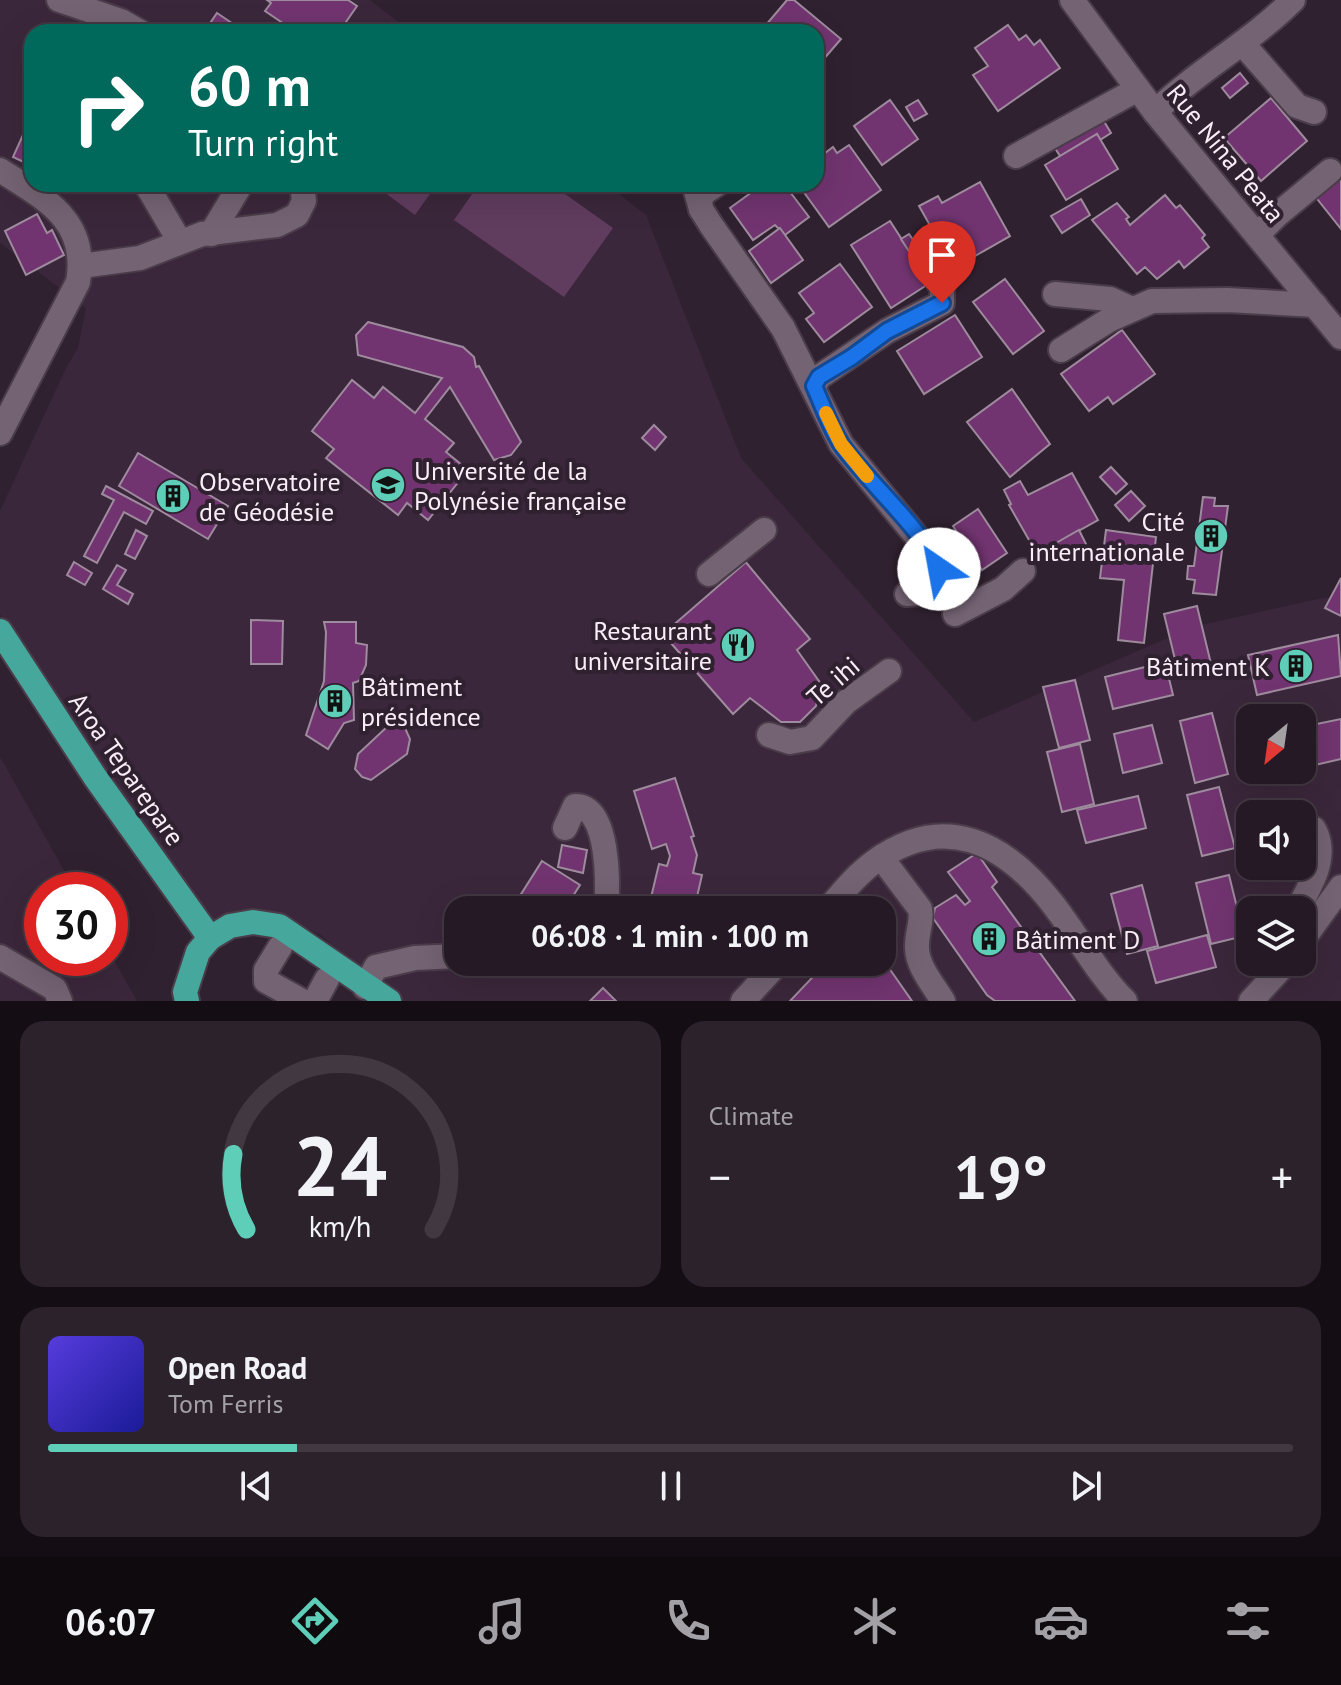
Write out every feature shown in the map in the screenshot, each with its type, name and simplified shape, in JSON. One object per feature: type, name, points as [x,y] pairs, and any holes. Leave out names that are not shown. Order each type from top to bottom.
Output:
[{"type":"main road","name":"Aroa Teparepare","points":[[0,631],[95,777],[210,938]]},
{"type":"main road","points":[[187,1001],[185,992],[198,952],[210,938],[230,926],[253,922],[279,926],[389,1001]]},
{"type":"street","points":[[59,0],[126,24]]},
{"type":"street","name":"Rue Nina Peata","points":[[1072,0],[1155,112],[1257,235],[1327,309],[1341,337]]},
{"type":"street","points":[[1155,112],[1180,88],[1272,21],[1293,0]]},
{"type":"street","points":[[1242,43],[1297,106],[1314,112]]},
{"type":"street","points":[[1016,156],[1138,89]]},
{"type":"street","points":[[0,170],[24,186]]},
{"type":"street","points":[[1257,235],[1330,171]]},
{"type":"street","points":[[0,433],[78,282],[81,266],[79,245],[55,206],[34,192]]},
{"type":"street","points":[[151,192],[180,242]]},
{"type":"street","points":[[211,234],[236,192]]},
{"type":"street","points":[[81,266],[140,258],[211,234],[277,225],[297,215],[304,201],[303,192]]},
{"type":"street","points":[[696,192],[701,209],[783,328],[841,444],[935,559],[939,569],[933,592],[907,594]]},
{"type":"street","points":[[701,209],[700,199],[705,192]]},
{"type":"street","points":[[814,386],[819,377],[887,331],[942,303],[942,289],[933,272]]},
{"type":"street","points":[[1055,294],[1110,299],[1132,309]]},
{"type":"street","points":[[1061,350],[1132,309],[1152,301],[1177,299],[1327,309]]},
{"type":"street","points":[[709,574],[764,530]]},
{"type":"street","points":[[955,614],[1003,589],[1023,571]]},
{"type":"street","name":"Te ihi","points":[[769,735],[790,742],[812,738],[846,702],[889,671]]},
{"type":"street","points":[[565,828],[575,806],[583,806],[592,813],[600,830],[608,876],[607,896]]},
{"type":"street","points":[[840,896],[870,864],[914,841],[951,834],[996,850],[1025,871],[1125,1001]]},
{"type":"street","points":[[1316,835],[1321,849],[1316,869]]},
{"type":"street","points":[[881,857],[920,909],[918,957],[943,1001]]},
{"type":"street","points":[[1316,922],[1341,887]]},
{"type":"street","points":[[280,947],[266,970],[266,981],[302,1001]]},
{"type":"street","points":[[0,957],[55,989],[60,1001]]},
{"type":"street","points":[[365,987],[376,967],[415,958],[444,957]]},
{"type":"street","points":[[743,1001],[766,976]]},
{"type":"street","points":[[1251,1001],[1274,976]]},
{"type":"street","points":[[315,1001],[327,979]]},
{"type":"shaded area","name":"Université de la Polynésie française","points":[[0,0],[370,0],[401,24],[24,24],[24,192],[616,192],[646,215],[741,458],[974,722],[1193,627],[1341,596],[1341,1001],[398,1001],[363,975],[321,935],[279,914],[243,914],[208,922],[31,665],[0,614],[0,511],[78,348],[86,308],[0,243]]},
{"type":"shaded area","points":[[384,192],[431,192],[415,215]]},
{"type":"shaded area","points":[[473,192],[562,192],[613,228],[564,297],[454,220]]},
{"type":"shaded area","points":[[0,757],[65,872],[24,872],[24,976],[123,976],[137,1001],[0,1001]]},
{"type":"building","points":[[267,0],[348,0],[357,6],[345,24],[284,24],[265,11],[271,3]]},
{"type":"building","points":[[787,0],[794,0],[823,24],[767,24]]},
{"type":"building","points":[[217,13],[233,24],[209,24]]},
{"type":"building","points":[[824,25],[841,39],[824,59]]},
{"type":"building","points":[[1008,25],[1019,40],[1026,35],[1034,45],[1040,40],[1060,68],[998,111],[973,75],[988,66],[975,48]]},
{"type":"building","points":[[1240,73],[1248,83],[1230,98],[1222,88]]},
{"type":"building","points":[[1271,98],[1307,141],[1261,181],[1224,138]]},
{"type":"building","points":[[890,100],[918,139],[882,165],[854,126]]},
{"type":"building","points":[[918,100],[927,114],[914,121],[906,107]]},
{"type":"building","points":[[1102,118],[1111,133],[1100,140],[1097,134],[1060,156],[1053,145]]},
{"type":"building","points":[[24,133],[24,162],[13,157]]},
{"type":"building","points":[[1097,134],[1118,169],[1066,200],[1045,165]]},
{"type":"building","points":[[849,145],[881,190],[829,227],[804,192],[824,192],[824,154],[833,147],[837,153]]},
{"type":"building","points":[[1341,174],[1341,229],[1314,195]]},
{"type":"building","points":[[980,182],[1010,236],[954,268],[919,206],[938,196],[942,203]]},
{"type":"building","points":[[752,192],[790,192],[809,217],[785,235],[775,225],[753,240],[730,208]]},
{"type":"building","points":[[1165,195],[1176,208],[1180,205],[1205,235],[1202,238],[1209,247],[1184,268],[1179,261],[1157,279],[1145,267],[1137,274],[1092,220],[1117,203],[1129,217],[1126,219],[1130,225]]},
{"type":"building","points":[[1081,199],[1090,215],[1062,233],[1051,216]]},
{"type":"building","points":[[37,214],[47,233],[52,230],[64,255],[26,275],[5,231]]},
{"type":"building","points":[[890,221],[930,283],[891,308],[851,245]]},
{"type":"building","points":[[780,228],[803,260],[771,283],[749,251]]},
{"type":"building","points":[[909,234],[923,254],[914,259],[901,239]]},
{"type":"building","points":[[840,264],[872,307],[824,342],[806,319],[814,313],[799,293]]},
{"type":"building","points":[[1005,279],[1044,331],[1013,354],[973,302]]},
{"type":"building","points":[[955,315],[982,357],[924,394],[897,351]]},
{"type":"building","points":[[368,322],[463,347],[474,357],[476,367],[479,366],[521,442],[511,455],[494,460],[450,387],[425,419],[454,443],[446,452],[468,470],[428,520],[407,503],[398,515],[326,458],[334,449],[312,431],[352,380],[374,398],[383,387],[415,413],[442,378],[358,355],[356,335]]},
{"type":"building","points":[[1122,330],[1155,374],[1113,404],[1108,397],[1089,411],[1061,374]]},
{"type":"building","points":[[1012,389],[1050,444],[1010,477],[967,422]]},
{"type":"building","points":[[654,425],[666,437],[655,450],[642,438]]},
{"type":"building","name":"Observatoire de Géodésie","points":[[138,453],[228,506],[208,539],[119,486]]},
{"type":"building","points":[[1111,467],[1127,484],[1116,494],[1100,477]]},
{"type":"building","points":[[1072,473],[1098,520],[1037,554],[1009,505],[1004,490],[1020,481],[1028,495]]},
{"type":"building","name":"Observatoire de Géodésie","points":[[106,486],[153,511],[146,524],[124,512],[97,563],[84,556],[114,500],[102,494]]},
{"type":"building","points":[[1131,491],[1145,506],[1129,521],[1115,505]]},
{"type":"building","name":"Cité internationale","points":[[1203,497],[1215,498],[1214,506],[1228,506],[1216,595],[1193,593],[1195,580],[1187,579],[1188,566],[1194,566]]},
{"type":"building","points":[[978,509],[1007,553],[982,570],[953,526]]},
{"type":"building","points":[[136,530],[147,536],[135,559],[125,554]]},
{"type":"building","points":[[1079,530],[1088,548],[1066,560],[1056,543]]},
{"type":"building","points":[[1106,530],[1156,537],[1144,643],[1118,640],[1124,580],[1100,578]]},
{"type":"building","name":"Restaurant universitaire","points":[[744,560],[810,639],[797,650],[821,684],[816,706],[800,722],[781,722],[750,698],[733,714],[663,634],[745,563]]},
{"type":"building","points":[[74,562],[92,573],[85,585],[67,575]]},
{"type":"building","points":[[117,565],[126,570],[117,585],[133,594],[128,604],[103,589]]},
{"type":"building","points":[[1341,578],[1341,616],[1325,608]]},
{"type":"building","points":[[1197,606],[1212,668],[1179,676],[1164,614]]},
{"type":"building","points":[[251,620],[283,621],[282,664],[251,664]]},
{"type":"building","name":"Bâtiment présidence","points":[[324,622],[356,622],[356,643],[367,645],[366,665],[359,681],[353,683],[354,720],[344,723],[328,749],[306,735],[324,681]]},
{"type":"building","name":"Bâtiment K","points":[[1338,635],[1341,676],[1257,695],[1248,655]]},
{"type":"building","points":[[1165,662],[1173,695],[1113,709],[1105,677]]},
{"type":"building","points":[[1075,680],[1090,740],[1059,748],[1043,687]]},
{"type":"building","points":[[1212,713],[1228,774],[1195,783],[1180,721]]},
{"type":"building","points":[[1341,719],[1341,759],[1316,765],[1316,724]]},
{"type":"building","points":[[389,725],[405,728],[410,739],[407,754],[371,780],[362,777],[355,769],[358,754]]},
{"type":"building","points":[[1152,725],[1162,763],[1123,773],[1114,734]]},
{"type":"building","points":[[1080,744],[1094,804],[1062,812],[1047,752]]},
{"type":"building","points":[[675,778],[694,836],[691,837],[697,855],[693,873],[702,875],[697,896],[651,896],[659,864],[667,866],[670,856],[666,844],[652,849],[634,791]]},
{"type":"building","points":[[1219,787],[1235,848],[1202,856],[1187,795]]},
{"type":"building","points":[[1138,796],[1146,828],[1086,843],[1077,810]]},
{"type":"building","points":[[562,845],[587,850],[583,873],[558,867]]},
{"type":"building","name":"Bâtiment D","points":[[977,853],[997,882],[992,887],[1075,1001],[995,1001],[987,995],[933,918],[935,908],[956,895],[965,905],[970,901],[948,872]]},
{"type":"building","points":[[542,861],[580,885],[573,896],[520,896]]},
{"type":"building","points":[[1229,875],[1236,903],[1236,938],[1211,944],[1196,883]]},
{"type":"building","points":[[1142,885],[1158,946],[1127,954],[1111,894]]},
{"type":"building","points":[[1207,935],[1216,967],[1156,983],[1147,951]]},
{"type":"building","points":[[814,976],[895,976],[912,1001],[790,1001]]},
{"type":"building","points":[[603,988],[616,1001],[590,1001]]},
{"type":"slow traffic","points":[[826,413],[841,444],[867,476]]},
{"type":"place","name":"Université de la Polynésie française","points":[[388,485]]},
{"type":"place","name":"Observatoire de Géodésie","points":[[173,496]]},
{"type":"place","name":"Cité internationale","points":[[1211,536]]},
{"type":"place","name":"Restaurant universitaire","points":[[738,645]]},
{"type":"place","name":"Bâtiment K","points":[[1296,666]]},
{"type":"place","name":"Bâtiment présidence","points":[[335,701]]},
{"type":"place","name":"Bâtiment D","points":[[989,939]]},
{"type":"route","points":[[939,569],[916,534],[841,444],[814,386],[819,377],[887,331],[942,303]]}]
